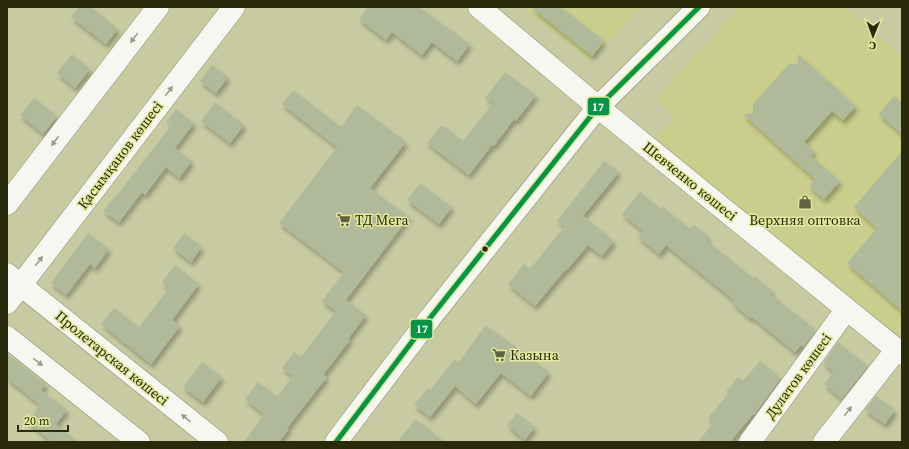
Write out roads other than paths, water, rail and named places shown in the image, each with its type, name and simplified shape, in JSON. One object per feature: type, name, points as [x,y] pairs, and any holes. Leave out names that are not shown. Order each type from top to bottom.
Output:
[{"type":"street","points":[[7,204],[158,7]]},
{"type":"street","name":"Қасымқанов көшесі","points":[[7,303],[14,280],[234,7]]},
{"type":"street","name":"Шевченко көшесі","points":[[479,7],[598,107],[846,310],[900,352]]},
{"type":"street","points":[[336,442],[430,318],[598,107],[699,7]]},
{"type":"street","name":"Пролетарская көшесі","points":[[14,280],[217,442]]},
{"type":"street","name":"Дулатов көшесі","points":[[750,442],[846,310]]},
{"type":"street","points":[[7,337],[139,442]]},
{"type":"street","points":[[824,442],[900,352]]},
{"type":"place","name":"Верхняя оптовка","points":[[805,202]]},
{"type":"place","name":"ТД Мега","points":[[344,220]]},
{"type":"place","name":"Казына","points":[[499,355]]}]
